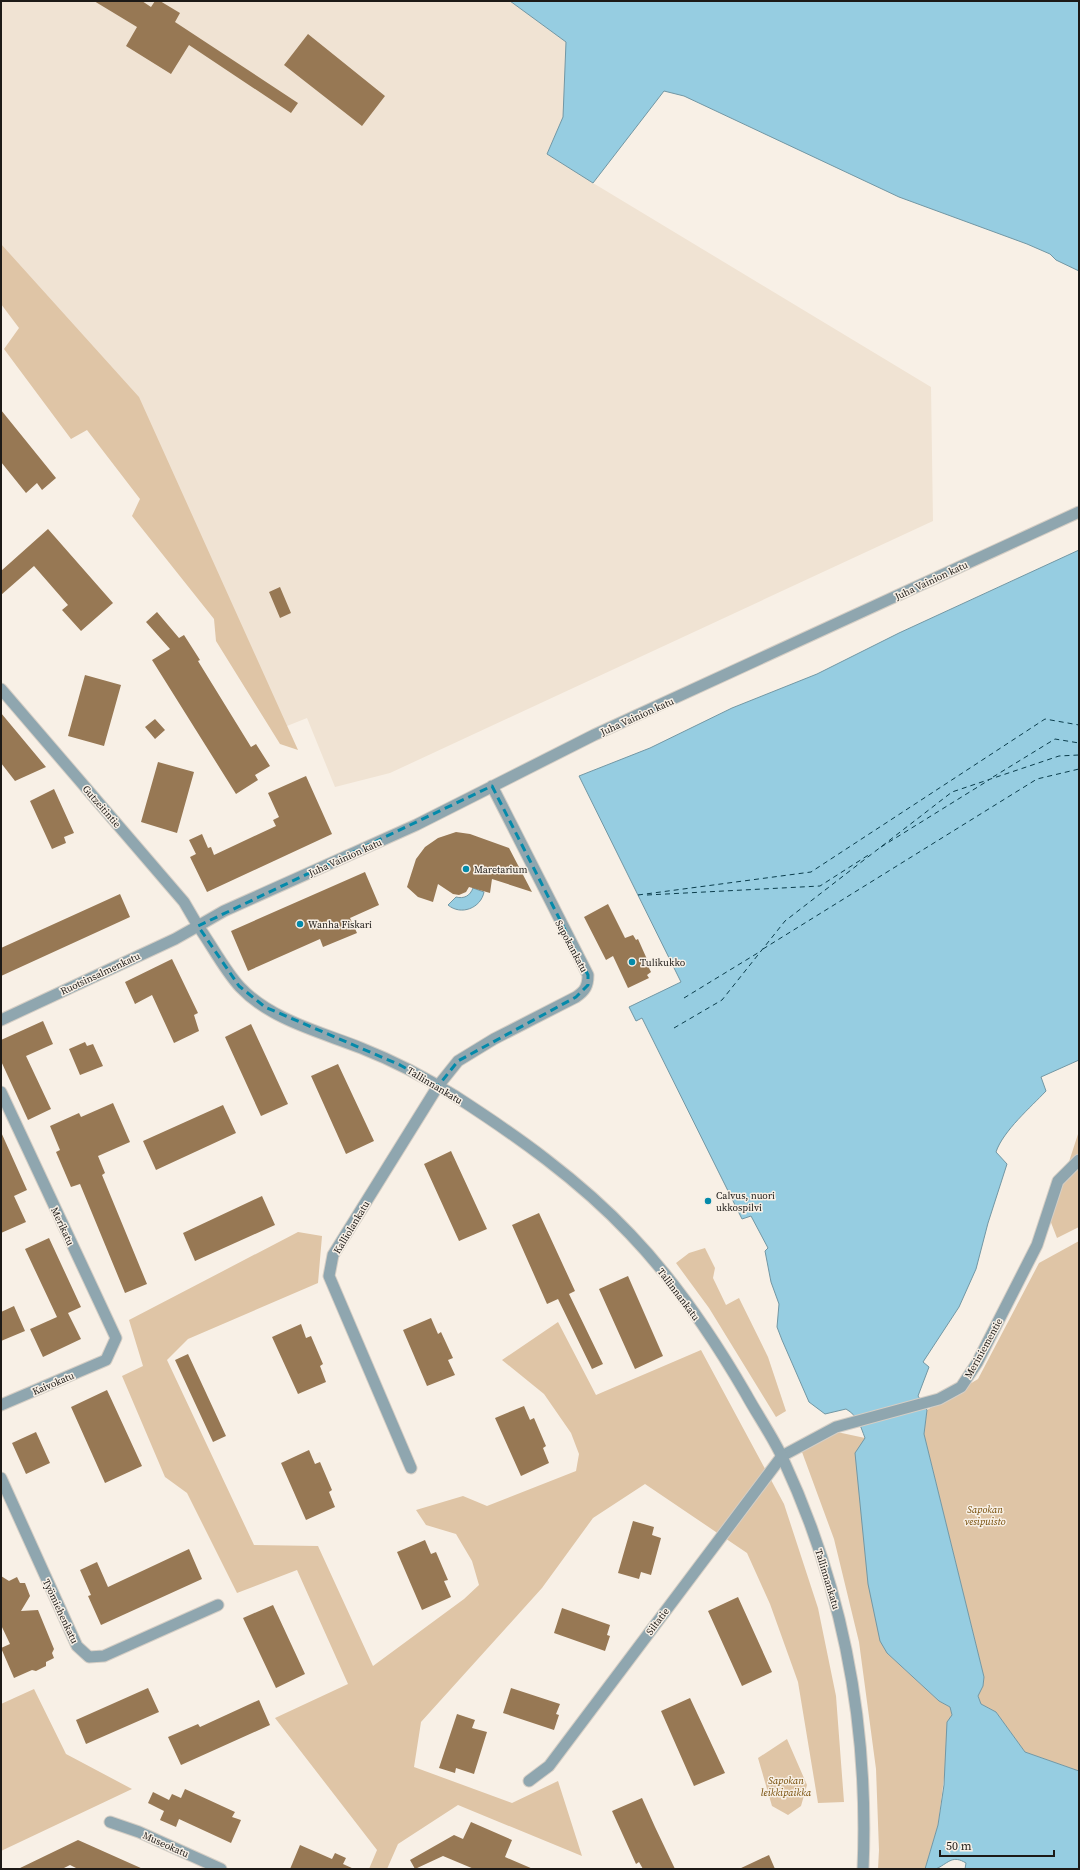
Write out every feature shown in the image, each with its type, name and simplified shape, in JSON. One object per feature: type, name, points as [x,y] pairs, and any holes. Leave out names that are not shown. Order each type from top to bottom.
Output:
[{"type":"street","name":"Juha Vainion katu","points":[[198,926],[224,912],[416,825],[594,735],[1079,512]]},
{"type":"street","name":"Gutzeitintie","points":[[1,689],[184,902],[198,926]]},
{"type":"street","name":"Sapokankatu","points":[[438,1086],[458,1061],[494,1039],[576,997],[584,992],[588,985],[588,975],[492,786]]},
{"type":"street","name":"Ruotsinsalmenkatu","points":[[1,1020],[175,939],[198,926]]},
{"type":"street","name":"Tallinnankatu","points":[[198,926],[239,986],[265,1007],[289,1019],[400,1065],[438,1086],[514,1136],[595,1199],[630,1234],[667,1275],[726,1359],[782,1456],[812,1527],[842,1626],[848,1657],[863,1768],[865,1810],[863,1869]]},
{"type":"street","name":"Kalliolankatu","points":[[411,1468],[329,1276],[333,1255],[438,1086]]},
{"type":"street","name":"Merikatu","points":[[1,1092],[116,1338],[106,1360]]},
{"type":"street","name":"Meriniementie","points":[[782,1456],[836,1427],[939,1399],[961,1387],[977,1363],[1037,1245],[1058,1180],[1079,1160]]},
{"type":"street","name":"Kaivokatu","points":[[1,1405],[106,1360]]},
{"type":"street","name":"Siltatie","points":[[529,1781],[549,1766],[782,1456]]},
{"type":"street","name":"Työmiehenkatu","points":[[1,1478],[77,1646],[89,1656],[104,1656],[218,1605]]},
{"type":"street","name":"Museokatu","points":[[110,1822],[139,1832],[221,1869]]},
{"type":"highlighted area","points":[[492,786],[588,975],[588,985],[576,997],[458,1061],[438,1086],[400,1065],[265,1007],[239,986],[198,926]]},
{"type":"shaded area","points":[[1,1],[510,1],[566,42],[563,117],[547,154],[931,387],[933,521],[390,773],[335,787],[307,718],[282,728],[1,253]]},
{"type":"green space","points":[[1,244],[139,397],[298,750],[280,744],[216,641],[214,619],[132,516],[140,499],[87,430],[71,439],[4,349],[19,328],[1,304]]},
{"type":"green space","points":[[1079,1131],[1079,1227],[1057,1238],[1050,1220]]},
{"type":"green space","points":[[298,1232],[322,1236],[318,1283],[188,1339],[167,1360],[254,1545],[318,1546],[373,1666],[464,1599],[479,1585],[472,1561],[456,1534],[426,1525],[416,1510],[463,1496],[487,1506],[576,1471],[579,1454],[571,1433],[544,1394],[502,1360],[558,1322],[596,1395],[701,1350],[784,1504],[818,1608],[836,1696],[844,1802],[818,1803],[798,1682],[770,1604],[747,1553],[645,1484],[593,1518],[542,1588],[421,1722],[414,1767],[512,1803],[558,1781],[582,1856],[458,1805],[398,1844],[387,1869],[369,1869],[377,1850],[275,1718],[348,1684],[297,1570],[237,1593],[187,1493],[165,1477],[122,1376],[143,1366],[129,1320]]},
{"type":"green space","name":"Sapokan vesipuisto","points":[[1079,1241],[1079,1771],[1025,1752],[996,1712],[981,1704],[978,1695],[983,1686],[984,1677],[924,1434],[927,1410],[978,1379],[1039,1263]]},
{"type":"green space","points":[[705,1248],[715,1268],[713,1278],[726,1305],[739,1298],[768,1357],[786,1411],[776,1417],[709,1308],[676,1263],[689,1253]]},
{"type":"green space","points":[[837,1432],[865,1438],[887,1653],[939,1701],[950,1707],[952,1716],[938,1825],[925,1869],[878,1869],[879,1850],[876,1769],[859,1642],[834,1539],[802,1452]]},
{"type":"green space","points":[[34,1689],[66,1754],[132,1789],[1,1851],[1,1704]]},
{"type":"green space","name":"Sapokan leikkipaikka","points":[[787,1739],[807,1785],[801,1806],[788,1815],[772,1806],[758,1758]]},
{"type":"water","points":[[510,1],[1079,1],[1079,271],[1056,260],[1050,254],[1027,244],[899,197],[684,96],[664,91],[593,183],[547,154],[563,117],[566,42]]},
{"type":"water","points":[[1079,550],[1079,1060],[1041,1077],[1046,1091],[1011,1128],[996,1152],[1007,1164],[988,1223],[976,1269],[959,1307],[923,1362],[929,1367],[918,1396],[927,1410],[924,1434],[984,1677],[983,1686],[978,1696],[981,1704],[996,1712],[1025,1752],[1079,1771],[1079,1869],[965,1869],[966,1863],[954,1859],[937,1869],[925,1869],[938,1825],[944,1785],[947,1722],[952,1715],[950,1707],[939,1701],[887,1653],[880,1641],[868,1584],[855,1453],[865,1438],[856,1418],[846,1409],[825,1414],[809,1402],[777,1327],[779,1304],[771,1282],[765,1251],[768,1248],[751,1216],[742,1219],[642,1018],[636,1021],[629,1007],[681,982],[579,776],[650,748],[732,708],[817,674],[899,633]]},
{"type":"water","points":[[473,888],[484,892],[482,898],[475,906],[470,909],[459,910],[448,905],[456,897],[459,898],[468,895]]},
{"type":"building","points":[[94,1],[142,1],[151,7],[155,1],[160,1],[180,13],[175,22],[298,103],[291,113],[189,45],[171,74],[126,46],[137,27]]},
{"type":"building","points":[[308,34],[385,96],[362,126],[284,65]]},
{"type":"building","points":[[1,410],[56,478],[42,490],[37,483],[26,493],[1,462]]},
{"type":"building","points":[[48,529],[113,603],[81,631],[62,610],[68,605],[34,566],[1,595],[1,571]]},
{"type":"building","points":[[280,587],[291,613],[280,618],[269,592]]},
{"type":"building","points":[[157,612],[179,638],[184,635],[200,660],[198,661],[251,747],[256,744],[270,766],[255,775],[258,780],[236,794],[152,660],[170,649],[146,622]]},
{"type":"building","points":[[85,675],[121,685],[104,746],[68,736]]},
{"type":"building","points":[[1,713],[46,767],[15,781],[1,763]]},
{"type":"building","points":[[155,719],[165,730],[155,739],[145,727]]},
{"type":"building","points":[[158,762],[194,772],[177,833],[141,822]]},
{"type":"building","points":[[306,776],[332,834],[207,892],[190,857],[196,854],[189,840],[202,834],[208,848],[211,847],[214,855],[276,826],[273,820],[279,817],[268,793]]},
{"type":"building","points":[[54,789],[74,833],[64,837],[66,843],[52,849],[30,801]]},
{"type":"building","name":"Maretarium","points":[[456,832],[470,834],[509,848],[532,892],[492,879],[490,893],[469,887],[466,892],[459,895],[453,894],[438,884],[433,902],[418,897],[407,887],[416,859],[425,847],[438,838]]},
{"type":"building","name":"Wanha Fiskari","points":[[365,872],[379,905],[350,918],[357,933],[323,947],[320,939],[248,971],[231,931]]},
{"type":"building","points":[[120,894],[130,917],[1,976],[1,948]]},
{"type":"building","points":[[608,904],[625,938],[633,935],[636,940],[638,939],[650,966],[648,966],[651,972],[647,975],[649,978],[628,988],[613,956],[606,960],[584,917]]},
{"type":"building","points":[[172,959],[198,1013],[194,1015],[199,1031],[174,1043],[152,995],[135,1004],[125,982]]},
{"type":"building","points":[[43,1021],[53,1044],[26,1056],[51,1109],[28,1120],[1,1061],[1,1040]]},
{"type":"building","points":[[251,1024],[288,1104],[261,1116],[225,1037]]},
{"type":"building","points":[[85,1042],[87,1046],[93,1044],[103,1066],[80,1075],[69,1049]]},
{"type":"building","points":[[338,1064],[374,1141],[346,1154],[311,1076]]},
{"type":"building","points":[[113,1103],[130,1142],[98,1156],[105,1173],[102,1175],[147,1284],[125,1293],[80,1184],[71,1187],[56,1152],[60,1150],[50,1126],[79,1113],[81,1117]]},
{"type":"building","points":[[223,1105],[236,1133],[156,1170],[143,1141]]},
{"type":"building","points":[[1,1132],[27,1190],[14,1196],[26,1222],[1,1233]]},
{"type":"building","points":[[451,1151],[487,1229],[459,1241],[424,1164]]},
{"type":"building","points":[[262,1196],[275,1225],[195,1261],[183,1233]]},
{"type":"building","points":[[539,1213],[575,1291],[569,1294],[603,1364],[592,1369],[558,1299],[547,1304],[512,1225]]},
{"type":"building","points":[[49,1238],[81,1307],[68,1313],[81,1339],[43,1357],[30,1329],[57,1317],[25,1249]]},
{"type":"building","points":[[628,1276],[663,1356],[635,1369],[599,1289]]},
{"type":"building","points":[[14,1306],[25,1331],[1,1341],[1,1312]]},
{"type":"building","points":[[431,1318],[438,1334],[441,1332],[453,1358],[448,1360],[455,1375],[427,1386],[403,1330]]},
{"type":"building","points":[[301,1324],[306,1338],[311,1336],[323,1364],[320,1366],[326,1382],[298,1394],[272,1337]]},
{"type":"building","points":[[188,1354],[226,1436],[213,1442],[175,1360]]},
{"type":"building","points":[[107,1390],[142,1466],[105,1483],[71,1407]]},
{"type":"building","points":[[524,1406],[530,1420],[534,1418],[546,1446],[543,1448],[549,1463],[521,1476],[495,1418]]},
{"type":"building","points":[[36,1432],[50,1463],[26,1474],[12,1443]]},
{"type":"building","points":[[309,1450],[315,1464],[320,1462],[332,1490],[329,1492],[335,1507],[306,1520],[281,1463]]},
{"type":"building","points":[[633,1521],[654,1527],[652,1535],[661,1538],[651,1575],[641,1572],[639,1579],[618,1573]]},
{"type":"building","points":[[425,1540],[431,1554],[436,1552],[448,1580],[444,1581],[451,1597],[422,1610],[397,1552]]},
{"type":"building","points":[[189,1549],[202,1579],[101,1625],[88,1596],[91,1595],[80,1570],[97,1562],[108,1587]]},
{"type":"building","points":[[1,1576],[9,1581],[17,1577],[20,1583],[25,1583],[30,1596],[21,1611],[38,1610],[54,1649],[52,1653],[54,1658],[46,1662],[46,1666],[14,1678],[1,1648],[10,1644],[1,1625]]},
{"type":"building","points":[[738,1597],[772,1672],[742,1686],[708,1611]]},
{"type":"building","points":[[273,1605],[305,1674],[276,1688],[243,1618]]},
{"type":"building","points":[[562,1608],[610,1625],[607,1635],[610,1636],[605,1651],[554,1633]]},
{"type":"building","points":[[148,1688],[159,1712],[86,1744],[76,1720]]},
{"type":"building","points":[[511,1688],[560,1704],[556,1714],[559,1715],[554,1730],[503,1713]]},
{"type":"building","points":[[690,1698],[725,1773],[694,1786],[661,1711]]},
{"type":"building","points":[[259,1700],[270,1725],[181,1765],[168,1737],[198,1724],[200,1727]]},
{"type":"building","points":[[457,1714],[475,1720],[472,1728],[487,1732],[474,1774],[456,1768],[455,1773],[439,1768]]},
{"type":"building","points":[[185,1789],[235,1812],[232,1817],[241,1820],[231,1843],[179,1819],[176,1827],[160,1820],[164,1811],[148,1803],[153,1792],[169,1800],[172,1794],[181,1798]]},
{"type":"building","points":[[642,1798],[675,1869],[643,1869],[639,1862],[636,1864],[612,1811]]},
{"type":"building","points":[[471,1822],[512,1840],[505,1857],[533,1869],[474,1869],[443,1856],[415,1869],[410,1860],[454,1835],[463,1839]]},
{"type":"building","points":[[78,1840],[143,1869],[78,1869],[70,1865],[62,1869],[18,1869]]},
{"type":"building","points":[[300,1845],[332,1859],[335,1853],[346,1858],[343,1864],[354,1869],[290,1869]]},
{"type":"building","points":[[769,1855],[775,1869],[739,1869]]},
{"type":"ferry route","points":[[638,895],[811,872],[1045,719],[1079,725]]},
{"type":"ferry route","points":[[993,777],[1055,739],[1079,743]]},
{"type":"ferry route","points":[[674,1028],[722,1000],[785,921],[952,792],[1059,756],[1079,755]]},
{"type":"ferry route","points":[[763,949],[1037,779],[1079,769]]},
{"type":"ferry route","points":[[881,847],[989,780]]},
{"type":"ferry route","points":[[647,895],[820,886],[870,854]]},
{"type":"ferry route","points":[[684,998],[761,951]]},
{"type":"place","name":"Maretarium","points":[[466,869]]},
{"type":"place","name":"Wanha Fiskari","points":[[300,924]]},
{"type":"place","name":"Tulikukko","points":[[632,962]]},
{"type":"place","name":"Calvus, nuori ukkospilvi","points":[[708,1201]]}]
